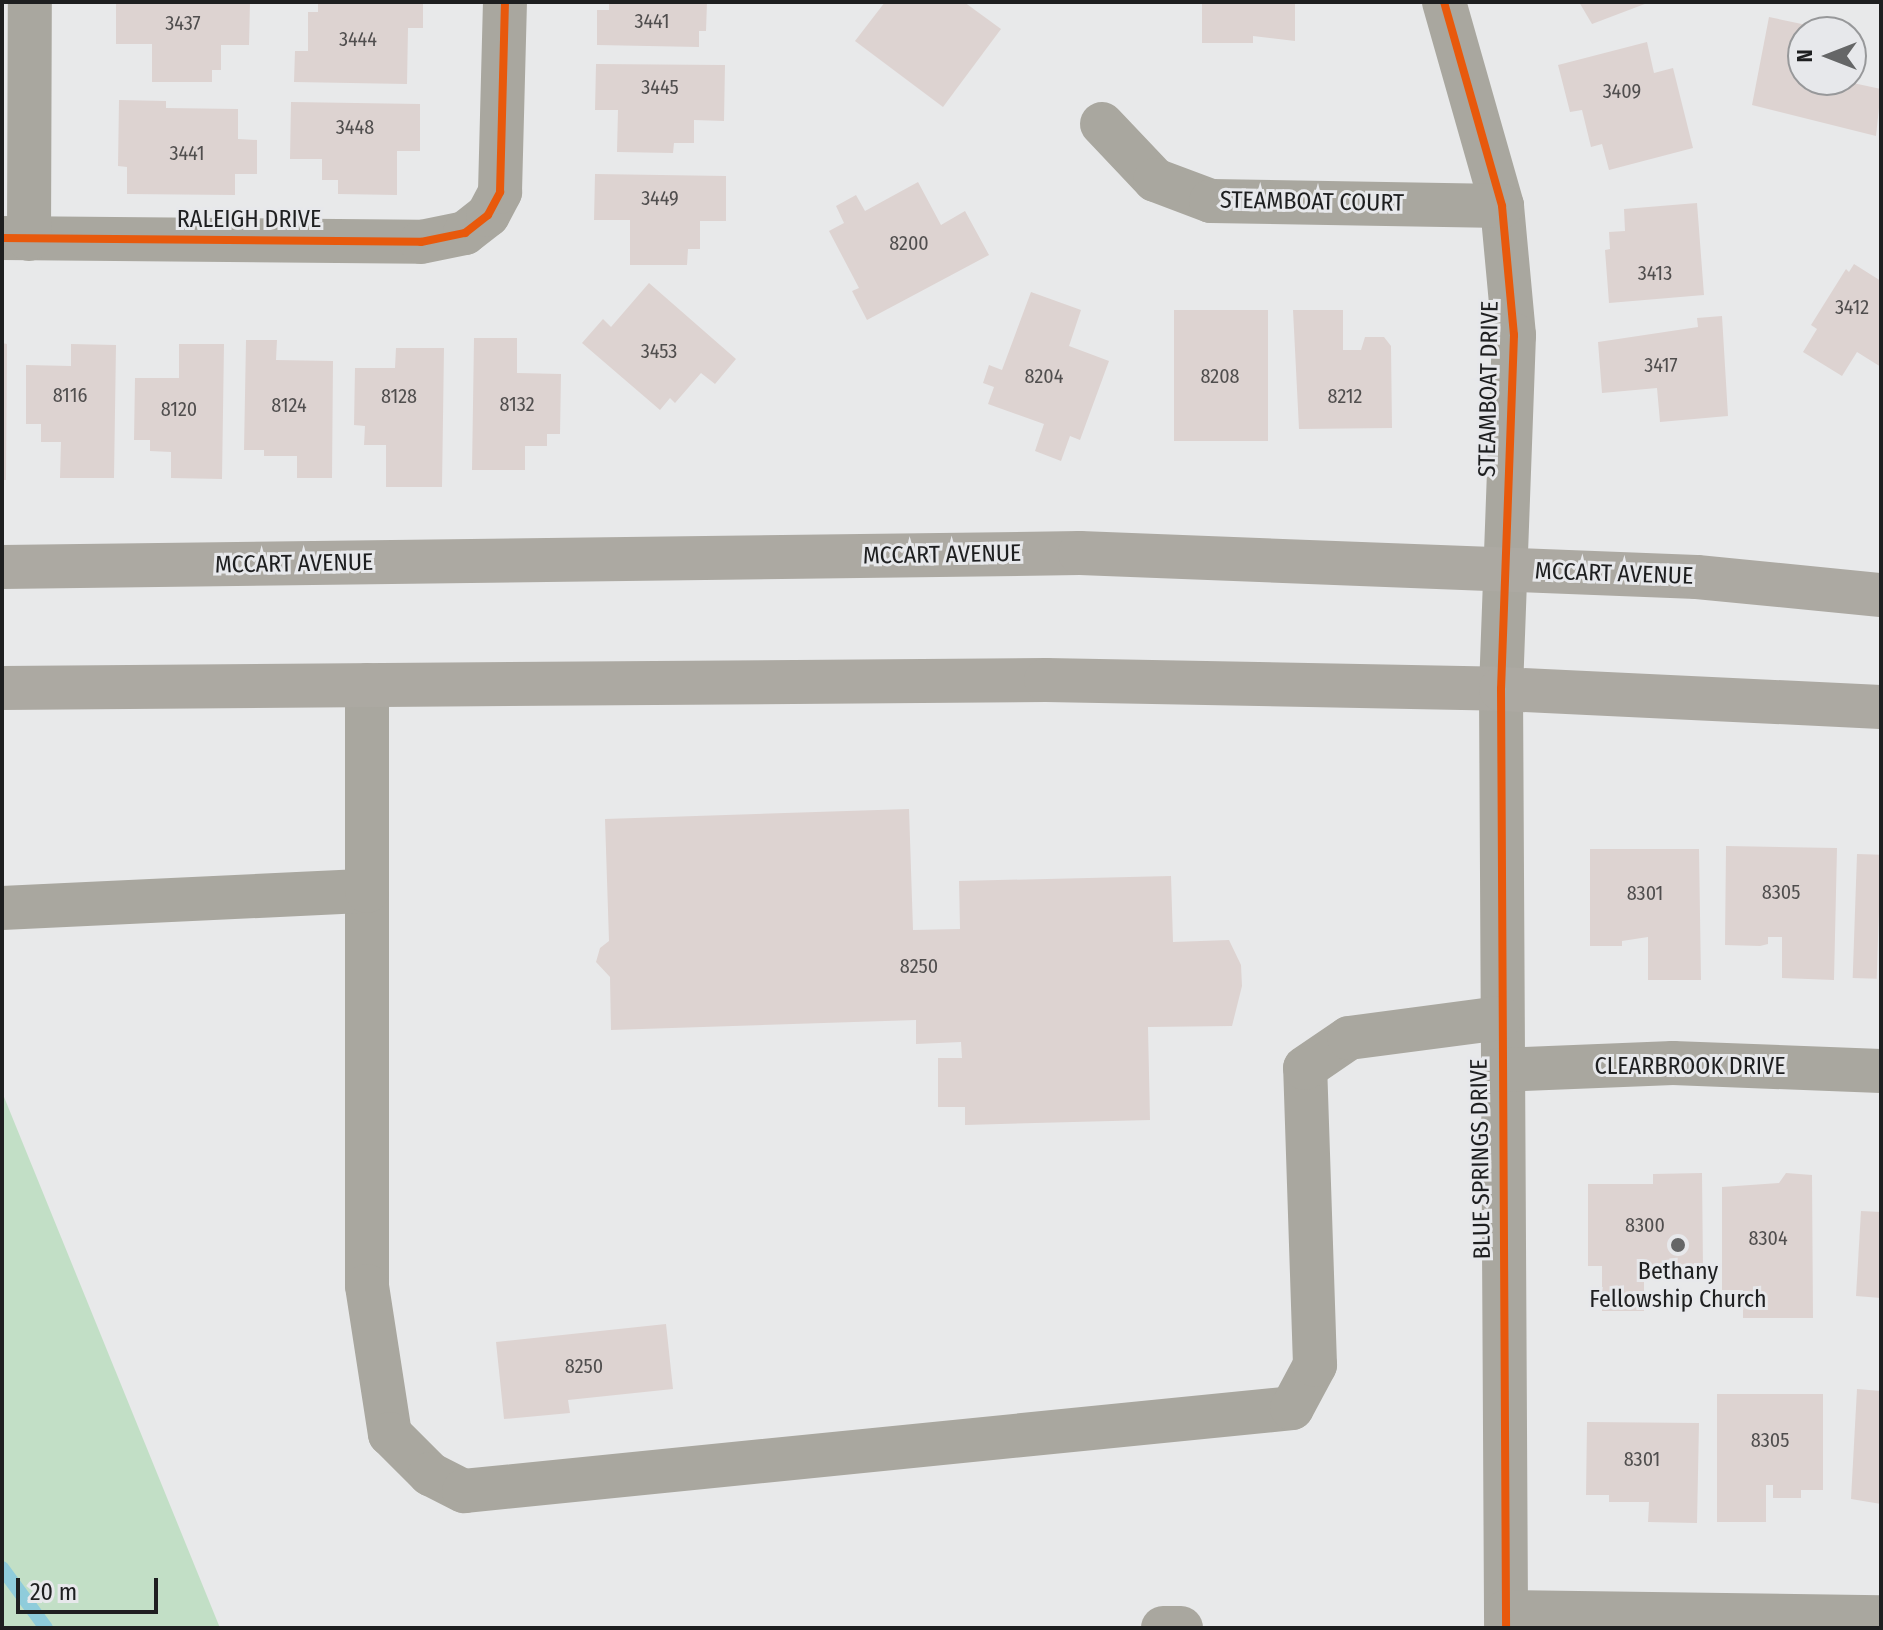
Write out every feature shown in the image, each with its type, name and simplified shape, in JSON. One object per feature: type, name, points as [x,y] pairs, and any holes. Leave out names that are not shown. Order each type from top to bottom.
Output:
[{"type":"main road","name":"MCCART AVENUE","points":[[2,567],[1080,553],[1697,577],[1881,595]]},
{"type":"main road","points":[[2,688],[1046,680],[1501,689],[1881,707]]},
{"type":"street","points":[[15,238],[30,2]]},
{"type":"street","name":"RALEIGH DRIVE","points":[[15,238],[421,242],[465,233],[488,215],[504,168],[505,2]]},
{"type":"street","name":"STEAMBOAT DRIVE","points":[[1444,2],[1502,206],[1514,335],[1501,689]]},
{"type":"street","name":"STEAMBOAT COURT","points":[[1102,124],[1155,180],[1211,201],[1502,206]]},
{"type":"street","points":[[367,685],[367,1286],[390,1434],[430,1474],[464,1491],[1292,1408],[1315,1365],[1305,1068],[1349,1038],[1500,1018]]},
{"type":"street","name":"BLUE SPRINGS DRIVE","points":[[1501,689],[1500,1070],[1506,1620]]},
{"type":"street","points":[[2,908],[367,891]]},
{"type":"street","name":"CLEARBROOK DRIVE","points":[[1500,1070],[1673,1063],[1881,1071]]},
{"type":"street","points":[[1506,1620],[1881,1617]]},
{"type":"street","points":[[1163,1628],[1181,1628]]},
{"type":"green space","points":[[2,1092],[220,1628],[2,1628]]},
{"type":"building","points":[[116,2],[250,2],[249,45],[221,45],[221,70],[212,70],[212,82],[152,82],[152,44],[116,44]]},
{"type":"building","points":[[318,2],[423,2],[423,28],[408,28],[407,84],[294,82],[295,51],[308,51],[308,12],[318,12]]},
{"type":"building","points":[[609,2],[707,2],[706,31],[699,31],[699,47],[597,45],[597,10],[609,10]]},
{"type":"building","points":[[885,2],[964,2],[1001,29],[943,107],[855,41]]},
{"type":"building","points":[[1202,2],[1295,2],[1295,41],[1253,36],[1253,43],[1202,43]]},
{"type":"building","points":[[1579,2],[1650,2],[1592,24]]},
{"type":"building","points":[[1769,17],[1787,21],[1787,96],[1867,96],[1867,86],[1881,89],[1876,136],[1752,105]]},
{"type":"building","points":[[1647,42],[1654,73],[1673,68],[1693,148],[1609,170],[1602,144],[1591,147],[1582,110],[1570,112],[1558,65]]},
{"type":"building","points":[[596,64],[725,65],[724,121],[694,120],[694,143],[674,143],[673,153],[617,152],[618,110],[595,110]]},
{"type":"building","points":[[119,100],[166,101],[166,108],[238,109],[238,139],[257,140],[257,174],[235,174],[235,195],[127,194],[127,167],[118,166]]},
{"type":"building","points":[[291,102],[420,104],[420,151],[397,151],[397,195],[338,194],[338,180],[322,180],[322,159],[290,159]]},
{"type":"building","points":[[595,174],[726,176],[726,221],[700,221],[700,249],[688,249],[687,265],[630,265],[630,220],[594,220]]},
{"type":"building","points":[[918,182],[941,225],[965,211],[989,255],[867,320],[852,291],[859,288],[829,231],[844,223],[836,206],[856,195],[865,211]]},
{"type":"building","points":[[1697,203],[1704,295],[1609,303],[1605,250],[1610,249],[1609,232],[1625,231],[1624,209]]},
{"type":"building","points":[[1854,264],[1881,281],[1881,367],[1857,352],[1842,376],[1803,352],[1817,329],[1811,325],[1846,269],[1849,272]]},
{"type":"building","points":[[649,283],[736,359],[715,384],[701,373],[675,403],[670,398],[660,410],[582,343],[603,319],[611,327]]},
{"type":"building","points":[[1031,292],[1081,310],[1069,346],[1109,361],[1080,440],[1070,436],[1061,461],[1035,451],[1044,424],[988,404],[994,387],[983,383],[989,365],[1002,370]]},
{"type":"building","points":[[1174,310],[1268,310],[1268,441],[1174,441]]},
{"type":"building","points":[[1293,310],[1343,310],[1343,350],[1361,350],[1365,337],[1384,337],[1391,346],[1392,428],[1299,429]]},
{"type":"building","points":[[1722,316],[1728,416],[1660,422],[1657,388],[1602,393],[1598,342],[1698,327],[1697,318]]},
{"type":"building","points":[[474,338],[517,338],[517,373],[561,374],[560,434],[547,434],[547,446],[525,446],[525,470],[472,470]]},
{"type":"building","points":[[246,340],[277,340],[276,360],[333,361],[332,478],[297,478],[297,456],[264,456],[264,450],[244,450]]},
{"type":"building","points":[[2,343],[7,344],[6,480],[2,480]]},
{"type":"building","points":[[71,344],[116,345],[114,478],[60,478],[61,442],[41,442],[41,424],[26,424],[26,365],[71,366]]},
{"type":"building","points":[[179,344],[224,344],[222,479],[171,478],[171,452],[150,451],[150,440],[134,440],[135,378],[179,378]]},
{"type":"building","points":[[396,348],[444,348],[442,487],[386,487],[386,445],[364,445],[365,426],[354,425],[355,368],[395,368]]},
{"type":"building","points":[[909,809],[913,930],[960,929],[959,881],[1171,876],[1173,942],[1229,940],[1241,965],[1242,986],[1232,1026],[1148,1027],[1150,1120],[965,1125],[965,1107],[938,1107],[938,1058],[962,1058],[961,1042],[916,1044],[916,1020],[611,1030],[610,977],[596,962],[600,948],[609,941],[605,819]]},
{"type":"building","points":[[1726,846],[1837,848],[1834,980],[1782,978],[1782,937],[1768,937],[1768,944],[1760,946],[1725,945]]},
{"type":"building","points":[[1590,849],[1699,849],[1701,980],[1648,980],[1648,937],[1622,941],[1622,946],[1590,946]]},
{"type":"building","points":[[1857,854],[1881,855],[1877,979],[1853,978]]},
{"type":"building","points":[[1702,1173],[1703,1270],[1644,1270],[1644,1311],[1602,1311],[1602,1266],[1588,1266],[1588,1184],[1653,1184],[1653,1174]]},
{"type":"building","points":[[1786,1173],[1812,1175],[1813,1318],[1743,1318],[1743,1290],[1722,1290],[1722,1187],[1779,1183]]},
{"type":"building","points":[[1861,1211],[1881,1212],[1881,1298],[1856,1296]]},
{"type":"building","points":[[666,1324],[673,1389],[568,1400],[570,1413],[504,1419],[496,1342]]},
{"type":"building","points":[[1857,1389],[1881,1391],[1881,1504],[1851,1499]]},
{"type":"building","points":[[1717,1394],[1823,1394],[1823,1490],[1801,1490],[1801,1498],[1773,1498],[1773,1485],[1766,1485],[1766,1522],[1717,1522]]},
{"type":"building","points":[[1587,1422],[1699,1423],[1697,1523],[1648,1522],[1649,1502],[1609,1502],[1609,1495],[1586,1495]]},
{"type":"waterway","points":[[2,1568],[46,1628]]},
{"type":"cycle path","points":[[2,238],[421,242],[465,233],[488,215],[500,192],[505,2]]},
{"type":"cycle path","points":[[1444,2],[1502,206],[1514,335],[1501,689],[1506,1628]]},
{"type":"place","name":"Bethany Fellowship Church","points":[[1678,1245]]}]
